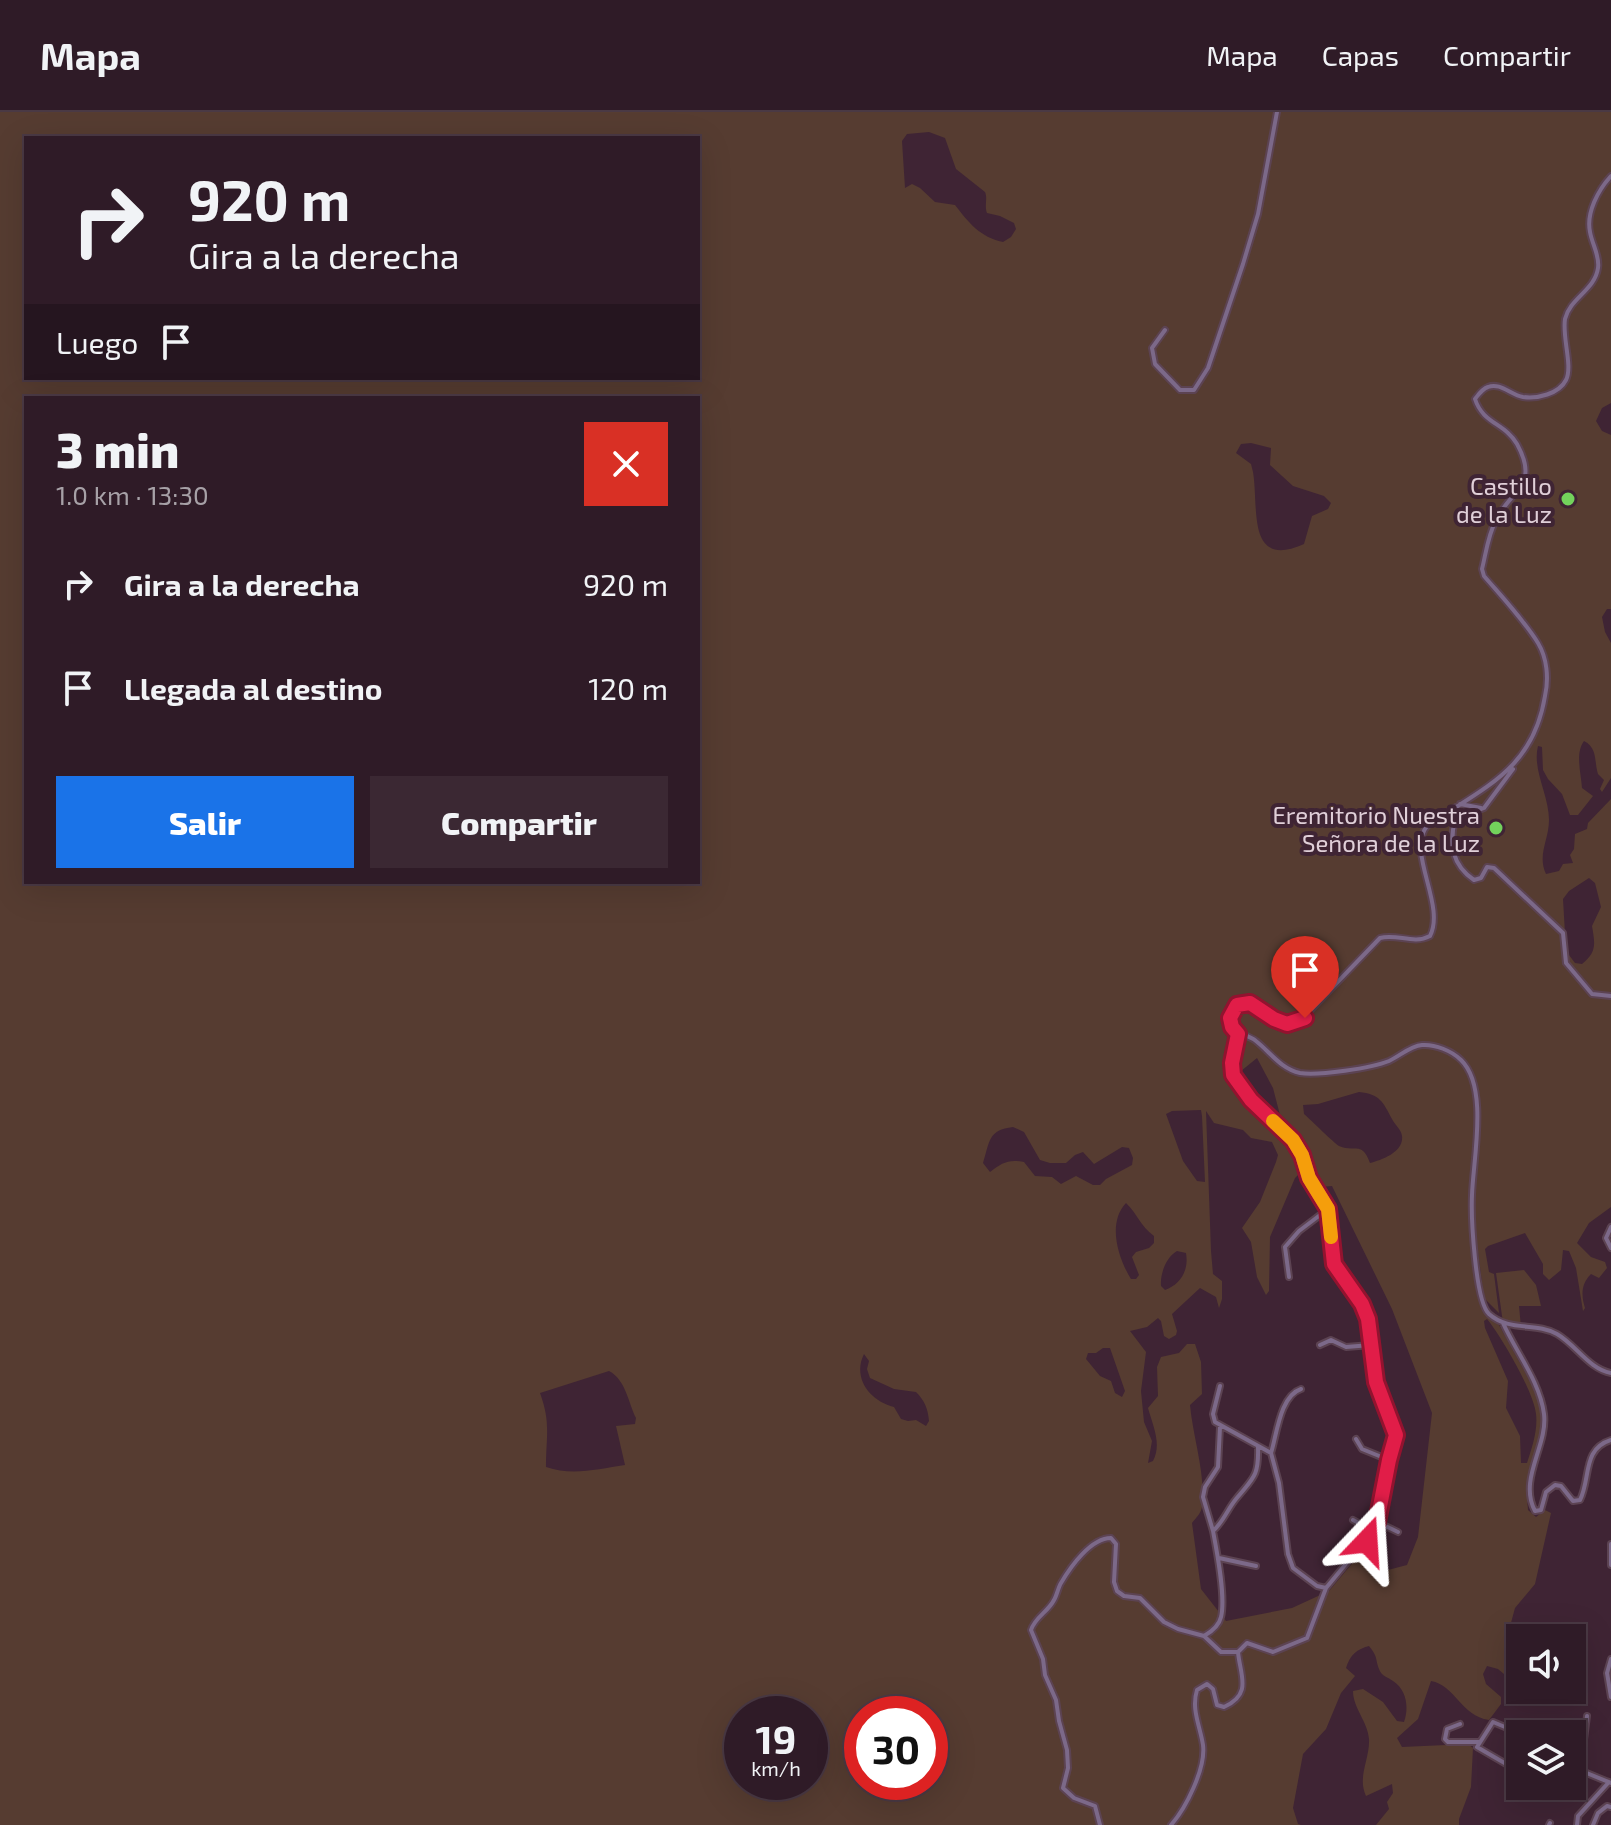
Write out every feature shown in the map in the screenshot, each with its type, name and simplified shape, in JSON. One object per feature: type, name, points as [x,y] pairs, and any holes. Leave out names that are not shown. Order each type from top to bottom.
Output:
[{"type":"street","points":[[1165,330],[1152,348],[1155,364],[1180,390],[1194,390],[1208,368],[1247,252],[1258,214],[1277,112]]},
{"type":"street","points":[[1611,176],[1596,197],[1589,226],[1598,271],[1592,284],[1566,315],[1564,345],[1569,369],[1566,381],[1552,393],[1530,397],[1492,385],[1483,388],[1475,399],[1482,416],[1514,439],[1524,457],[1525,467],[1520,490],[1495,521],[1482,569],[1484,576],[1538,643],[1547,672],[1541,722],[1484,808],[1455,819],[1452,838],[1459,869],[1479,880],[1487,867],[1494,868],[1563,933],[1566,963],[1592,994],[1611,996]]},
{"type":"street","points":[[1516,764],[1427,826],[1422,834],[1434,919],[1430,936],[1416,941],[1389,936],[1380,938],[1315,1008],[1296,1023],[1282,1023],[1250,1003],[1240,1003],[1230,1018],[1238,1034],[1255,1040],[1285,1068],[1298,1073],[1374,1065],[1424,1045],[1443,1049],[1460,1058],[1471,1075],[1475,1089],[1478,1147],[1471,1198],[1478,1283],[1484,1308],[1503,1323],[1536,1387],[1543,1409],[1544,1431],[1530,1481],[1535,1511],[1541,1510],[1546,1492],[1552,1485],[1561,1486],[1573,1501],[1580,1500],[1592,1453],[1611,1440]]},
{"type":"street","points":[[1460,804],[1484,808]]},
{"type":"street","points":[[1171,1825],[1184,1807],[1203,1765],[1203,1746],[1195,1713],[1197,1690],[1207,1684],[1213,1689],[1217,1705],[1224,1707],[1231,1704],[1244,1682],[1238,1652],[1240,1647],[1247,1643],[1269,1652],[1304,1641],[1313,1626],[1326,1588],[1373,1531],[1396,1435],[1376,1382],[1368,1319],[1362,1304],[1334,1264],[1328,1209],[1309,1178],[1302,1155],[1293,1140],[1233,1075],[1232,1063],[1238,1034]]},
{"type":"street","points":[[1289,1277],[1285,1247],[1299,1231],[1328,1209]]},
{"type":"street","points":[[1611,1227],[1606,1236],[1611,1248]]},
{"type":"street","points":[[1503,1323],[1552,1332],[1599,1369],[1611,1373]]},
{"type":"street","points":[[1320,1345],[1331,1340],[1346,1347],[1372,1345]]},
{"type":"street","points":[[1204,1636],[1217,1626],[1221,1616],[1219,1558],[1203,1497],[1205,1487],[1218,1467],[1220,1427],[1213,1414],[1220,1386]]},
{"type":"street","points":[[1301,1389],[1293,1392],[1286,1403],[1271,1453],[1293,1568],[1317,1586],[1326,1588]]},
{"type":"street","points":[[1220,1427],[1271,1453]]},
{"type":"street","points":[[1356,1439],[1362,1449],[1389,1460]]},
{"type":"street","points":[[1213,1531],[1254,1479],[1258,1471],[1258,1447]]},
{"type":"street","points":[[1353,1520],[1373,1531]]},
{"type":"street","points":[[1377,1522],[1398,1532]]},
{"type":"street","points":[[1100,1825],[1095,1806],[1076,1800],[1063,1788],[1068,1768],[1067,1750],[1056,1700],[1031,1630],[1053,1603],[1063,1580],[1086,1551],[1100,1539],[1113,1539],[1116,1544],[1114,1582],[1118,1593],[1140,1598],[1173,1628],[1204,1636],[1221,1652],[1238,1652]]},
{"type":"street","points":[[1611,1544],[1611,1565]]},
{"type":"street","points":[[1219,1558],[1256,1566]]},
{"type":"street","points":[[1611,1659],[1607,1673],[1611,1697]]},
{"type":"street","points":[[1586,1724],[1587,1716]]},
{"type":"street","points":[[1506,1728],[1493,1722],[1477,1747],[1506,1764]]},
{"type":"street","points":[[1460,1724],[1447,1729],[1445,1739],[1448,1742],[1480,1742]]},
{"type":"street","points":[[1577,1825],[1578,1816],[1610,1783],[1586,1773]]},
{"type":"street","points":[[1593,1825],[1598,1813],[1607,1806],[1611,1807]]},
{"type":"shaded area","points":[[0,112],[1611,112],[1611,403],[1602,408],[1596,421],[1602,431],[1611,435],[1611,609],[1607,609],[1602,617],[1611,643],[1611,778],[1602,792],[1600,789],[1604,780],[1598,774],[1592,747],[1584,741],[1579,757],[1582,788],[1593,796],[1578,815],[1570,815],[1562,794],[1543,770],[1542,747],[1538,746],[1537,755],[1548,811],[1549,827],[1543,860],[1546,874],[1559,871],[1563,864],[1573,863],[1570,855],[1574,849],[1575,834],[1587,829],[1588,823],[1611,799],[1611,1207],[1589,1223],[1577,1243],[1591,1257],[1605,1262],[1607,1268],[1599,1278],[1591,1274],[1585,1282],[1583,1311],[1576,1268],[1569,1251],[1563,1250],[1561,1270],[1549,1280],[1543,1274],[1543,1264],[1525,1233],[1488,1246],[1485,1249],[1489,1272],[1494,1274],[1499,1313],[1484,1298],[1478,1252],[1472,1253],[1477,1295],[1483,1312],[1499,1325],[1535,1390],[1542,1411],[1542,1433],[1526,1485],[1528,1510],[1536,1517],[1545,1510],[1551,1513],[1535,1584],[1515,1608],[1511,1624],[1506,1624],[1506,1676],[1487,1666],[1483,1674],[1486,1684],[1501,1697],[1501,1704],[1489,1720],[1479,1717],[1446,1688],[1431,1681],[1418,1719],[1397,1738],[1402,1747],[1468,1744],[1473,1748],[1471,1787],[1459,1825],[1376,1825],[1389,1809],[1387,1802],[1393,1793],[1392,1784],[1366,1796],[1363,1775],[1369,1739],[1353,1691],[1363,1689],[1383,1702],[1397,1721],[1404,1722],[1406,1705],[1401,1689],[1382,1674],[1369,1646],[1352,1656],[1346,1668],[1355,1676],[1341,1693],[1326,1729],[1303,1754],[1293,1808],[1301,1825],[0,1825]],"holes":[[[929,132],[945,138],[956,169],[985,192],[987,213],[1014,223],[1016,229],[1011,237],[1003,242],[988,237],[955,205],[935,202],[912,184],[905,188],[902,141],[907,134]],[[1241,444],[1271,448],[1270,465],[1293,486],[1324,496],[1331,503],[1328,509],[1312,516],[1304,544],[1285,550],[1272,549],[1264,542],[1256,517],[1251,464],[1236,453]],[[1589,878],[1595,883],[1601,907],[1592,926],[1593,951],[1582,964],[1575,963],[1566,951],[1563,899],[1569,891]],[[1257,1058],[1273,1088],[1281,1119],[1304,1149],[1320,1187],[1332,1186],[1392,1309],[1432,1413],[1418,1537],[1407,1565],[1384,1571],[1360,1554],[1329,1591],[1292,1608],[1226,1621],[1201,1589],[1192,1523],[1201,1509],[1203,1494],[1190,1405],[1202,1394],[1201,1362],[1195,1344],[1187,1344],[1179,1353],[1161,1357],[1157,1367],[1158,1396],[1148,1408],[1157,1448],[1153,1461],[1148,1463],[1152,1441],[1144,1422],[1141,1391],[1146,1352],[1130,1331],[1147,1327],[1158,1318],[1164,1336],[1169,1339],[1176,1335],[1172,1314],[1200,1288],[1216,1297],[1219,1308],[1222,1281],[1213,1274],[1206,1111],[1214,1123],[1243,1130],[1251,1138],[1272,1142],[1278,1155],[1260,1202],[1242,1228],[1251,1242],[1257,1277],[1266,1295],[1269,1291],[1270,1237],[1295,1178],[1302,1171],[1293,1150],[1230,1080]],[[1359,1092],[1376,1097],[1400,1131],[1400,1147],[1370,1163],[1361,1149],[1339,1146],[1304,1114],[1303,1105],[1318,1104]],[[1201,1110],[1205,1182],[1197,1181],[1183,1161],[1166,1114]],[[1013,1127],[1024,1132],[1040,1160],[1050,1163],[1066,1163],[1083,1152],[1094,1164],[1122,1147],[1129,1148],[1132,1165],[1100,1185],[1093,1185],[1076,1176],[1061,1184],[1052,1177],[1035,1176],[1024,1162],[1018,1161],[1006,1162],[990,1172],[983,1163],[989,1143],[994,1134]],[[1126,1203],[1154,1236],[1154,1243],[1149,1248],[1136,1252],[1132,1257],[1139,1275],[1136,1279],[1131,1279],[1116,1241],[1120,1211]],[[1177,1251],[1186,1253],[1183,1276],[1165,1290],[1161,1286],[1163,1271]],[[1487,1319],[1516,1365],[1534,1404],[1536,1426],[1527,1463],[1521,1463],[1520,1436],[1506,1408],[1508,1381],[1484,1321]],[[1110,1348],[1125,1391],[1122,1397],[1115,1393],[1111,1381],[1100,1376],[1086,1359],[1088,1353]],[[864,1354],[869,1361],[867,1369],[870,1378],[894,1389],[916,1392],[928,1413],[926,1426],[916,1420],[901,1419],[894,1407],[871,1394],[862,1380]],[[609,1371],[623,1386],[636,1418],[635,1424],[616,1426],[625,1465],[575,1471],[546,1467],[546,1413],[540,1393]]]},
{"type":"shaded area","points":[[1524,1270],[1536,1285],[1541,1306],[1519,1306],[1521,1327],[1503,1323],[1496,1273]]},
{"type":"slow traffic","points":[[1273,1121],[1293,1140],[1302,1155],[1309,1178],[1328,1209],[1331,1237]]},
{"type":"place","name":"Castillo de la Luz","points":[[1568,499]]},
{"type":"place","name":"Eremitorio Nuestra Señora de la Luz","points":[[1496,828]]},
{"type":"route","points":[[1305,1018],[1287,1024],[1250,1003],[1237,1005],[1230,1018],[1238,1034],[1232,1063],[1233,1075],[1251,1100],[1293,1140],[1302,1155],[1309,1178],[1331,1219],[1334,1264],[1362,1304],[1368,1319],[1376,1382],[1396,1435],[1377,1522],[1367,1541]]}]
